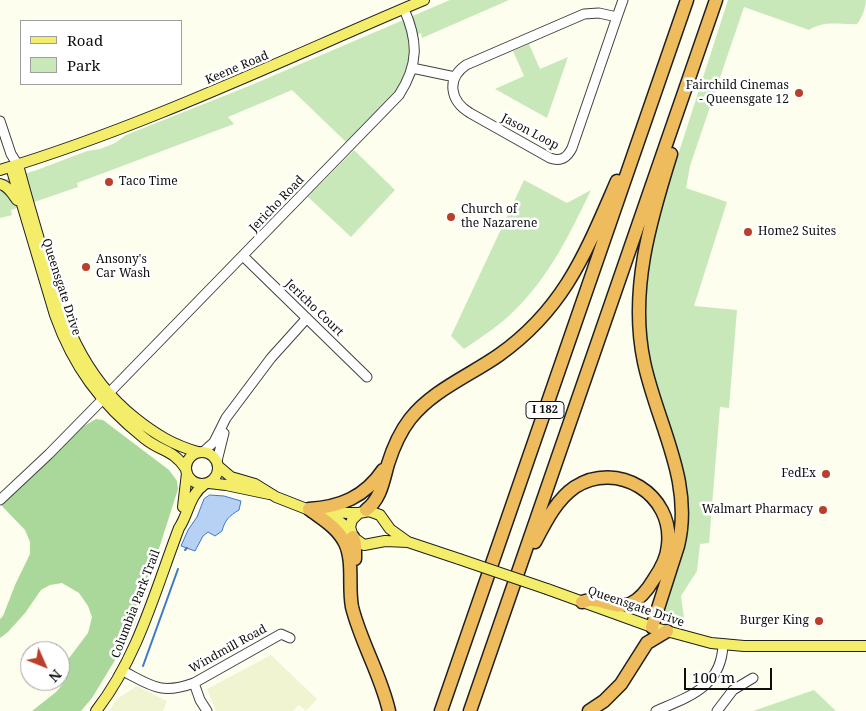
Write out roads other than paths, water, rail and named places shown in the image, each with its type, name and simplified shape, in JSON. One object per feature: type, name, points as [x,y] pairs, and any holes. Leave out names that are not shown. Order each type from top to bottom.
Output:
[{"type":"highway","name":"I 182","points":[[441,711],[687,0]]},
{"type":"highway","name":"I 182","points":[[470,711],[716,0]]},
{"type":"highway","points":[[652,626],[678,546],[681,534],[682,508],[681,487],[677,468],[650,387],[644,361],[639,325],[640,275],[664,175],[698,70],[701,41]]},
{"type":"highway","points":[[362,512],[378,498],[388,463],[401,431],[415,413],[442,390],[514,344],[538,322],[559,297],[573,276],[589,245],[650,108]]},
{"type":"highway","points":[[309,509],[334,506],[355,497],[374,482],[388,463]]},
{"type":"highway","points":[[504,611],[534,544],[552,512],[566,494],[583,483],[603,478],[618,478],[632,482],[650,494],[664,515],[669,538],[664,563],[647,590],[633,603],[621,606],[592,600],[582,602]]},
{"type":"highway","points":[[309,509],[332,526],[343,538],[348,554],[350,588],[355,616],[382,685],[389,711]]},
{"type":"highway","points":[[350,588],[356,556],[352,535]]},
{"type":"highway","points":[[590,711],[604,701],[621,684],[647,643],[667,631]]},
{"type":"main road","name":"Keene Road","points":[[0,170],[86,142],[211,92],[424,0]]},
{"type":"main road","name":"Queensgate Drive","points":[[14,166],[22,205],[51,302],[63,336],[83,373],[147,441],[177,456],[187,471]]},
{"type":"main road","name":"Queensgate Drive","points":[[14,166],[69,331],[105,397]]},
{"type":"main road","points":[[0,184],[5,185],[22,205]]},
{"type":"main road","points":[[105,397],[162,438],[200,452],[211,454],[229,476],[255,484],[271,495]]},
{"type":"main road","points":[[200,452],[188,460],[187,471],[196,483],[226,485],[271,495],[309,509],[340,522],[364,545],[385,541],[408,542]]},
{"type":"main road","points":[[207,483],[216,476],[218,463]]},
{"type":"main road","name":"Columbia Park Trail","points":[[96,711],[123,670],[140,633],[179,528],[187,471]]},
{"type":"main road","name":"Columbia Park Trail","points":[[179,528],[186,516],[193,496],[207,483]]},
{"type":"main road","points":[[309,509],[347,513],[375,512],[380,515],[390,529],[408,542]]},
{"type":"main road","points":[[352,535],[350,528],[352,520],[362,512]]},
{"type":"main road","name":"Queensgate Drive","points":[[408,542],[700,641],[723,644],[866,646]]},
{"type":"street","name":"Jason Loop","points":[[455,76],[453,89],[456,100],[464,109],[550,158],[562,159],[566,157],[572,148],[623,0]]},
{"type":"street","name":"Jericho Road","points":[[0,500],[49,454],[393,103],[405,87],[414,57],[414,35],[404,9]]},
{"type":"street","points":[[412,68],[455,76],[466,65],[576,17],[589,13],[599,13],[617,17]]},
{"type":"street","name":"Queensgate Drive","points":[[0,121],[14,166]]},
{"type":"street","name":"Jericho Court","points":[[243,256],[367,377]]},
{"type":"street","points":[[200,452],[214,442],[226,418],[271,358],[307,318]]},
{"type":"street","points":[[218,463],[221,440],[236,405]]},
{"type":"street","name":"Windmill Road","points":[[123,670],[156,688],[179,689],[194,683],[281,634],[290,638]]},
{"type":"street","points":[[656,711],[694,694],[707,685],[719,664],[723,644]]},
{"type":"street","points":[[717,711],[733,690],[753,678]]},
{"type":"street","points":[[194,683],[200,700],[207,711]]},
{"type":"water","points":[[210,495],[224,496],[241,501],[239,510],[228,519],[222,531],[215,536],[208,532],[203,536],[195,551],[181,546],[188,530],[197,517],[204,499]]},
{"type":"waterway","points":[[143,666],[178,569]]},
{"type":"place","name":"Fairchild Cinemas - Queensgate 12","points":[[799,93]]},
{"type":"place","name":"Taco Time","points":[[109,182]]},
{"type":"place","name":"Church of the Nazarene","points":[[451,217]]},
{"type":"place","name":"Home2 Suites","points":[[748,232]]},
{"type":"place","name":"Ansony's Car Wash","points":[[86,267]]},
{"type":"place","name":"FedEx","points":[[826,474]]},
{"type":"place","name":"Walmart Pharmacy","points":[[823,510]]},
{"type":"place","name":"Burger King","points":[[819,621]]}]
